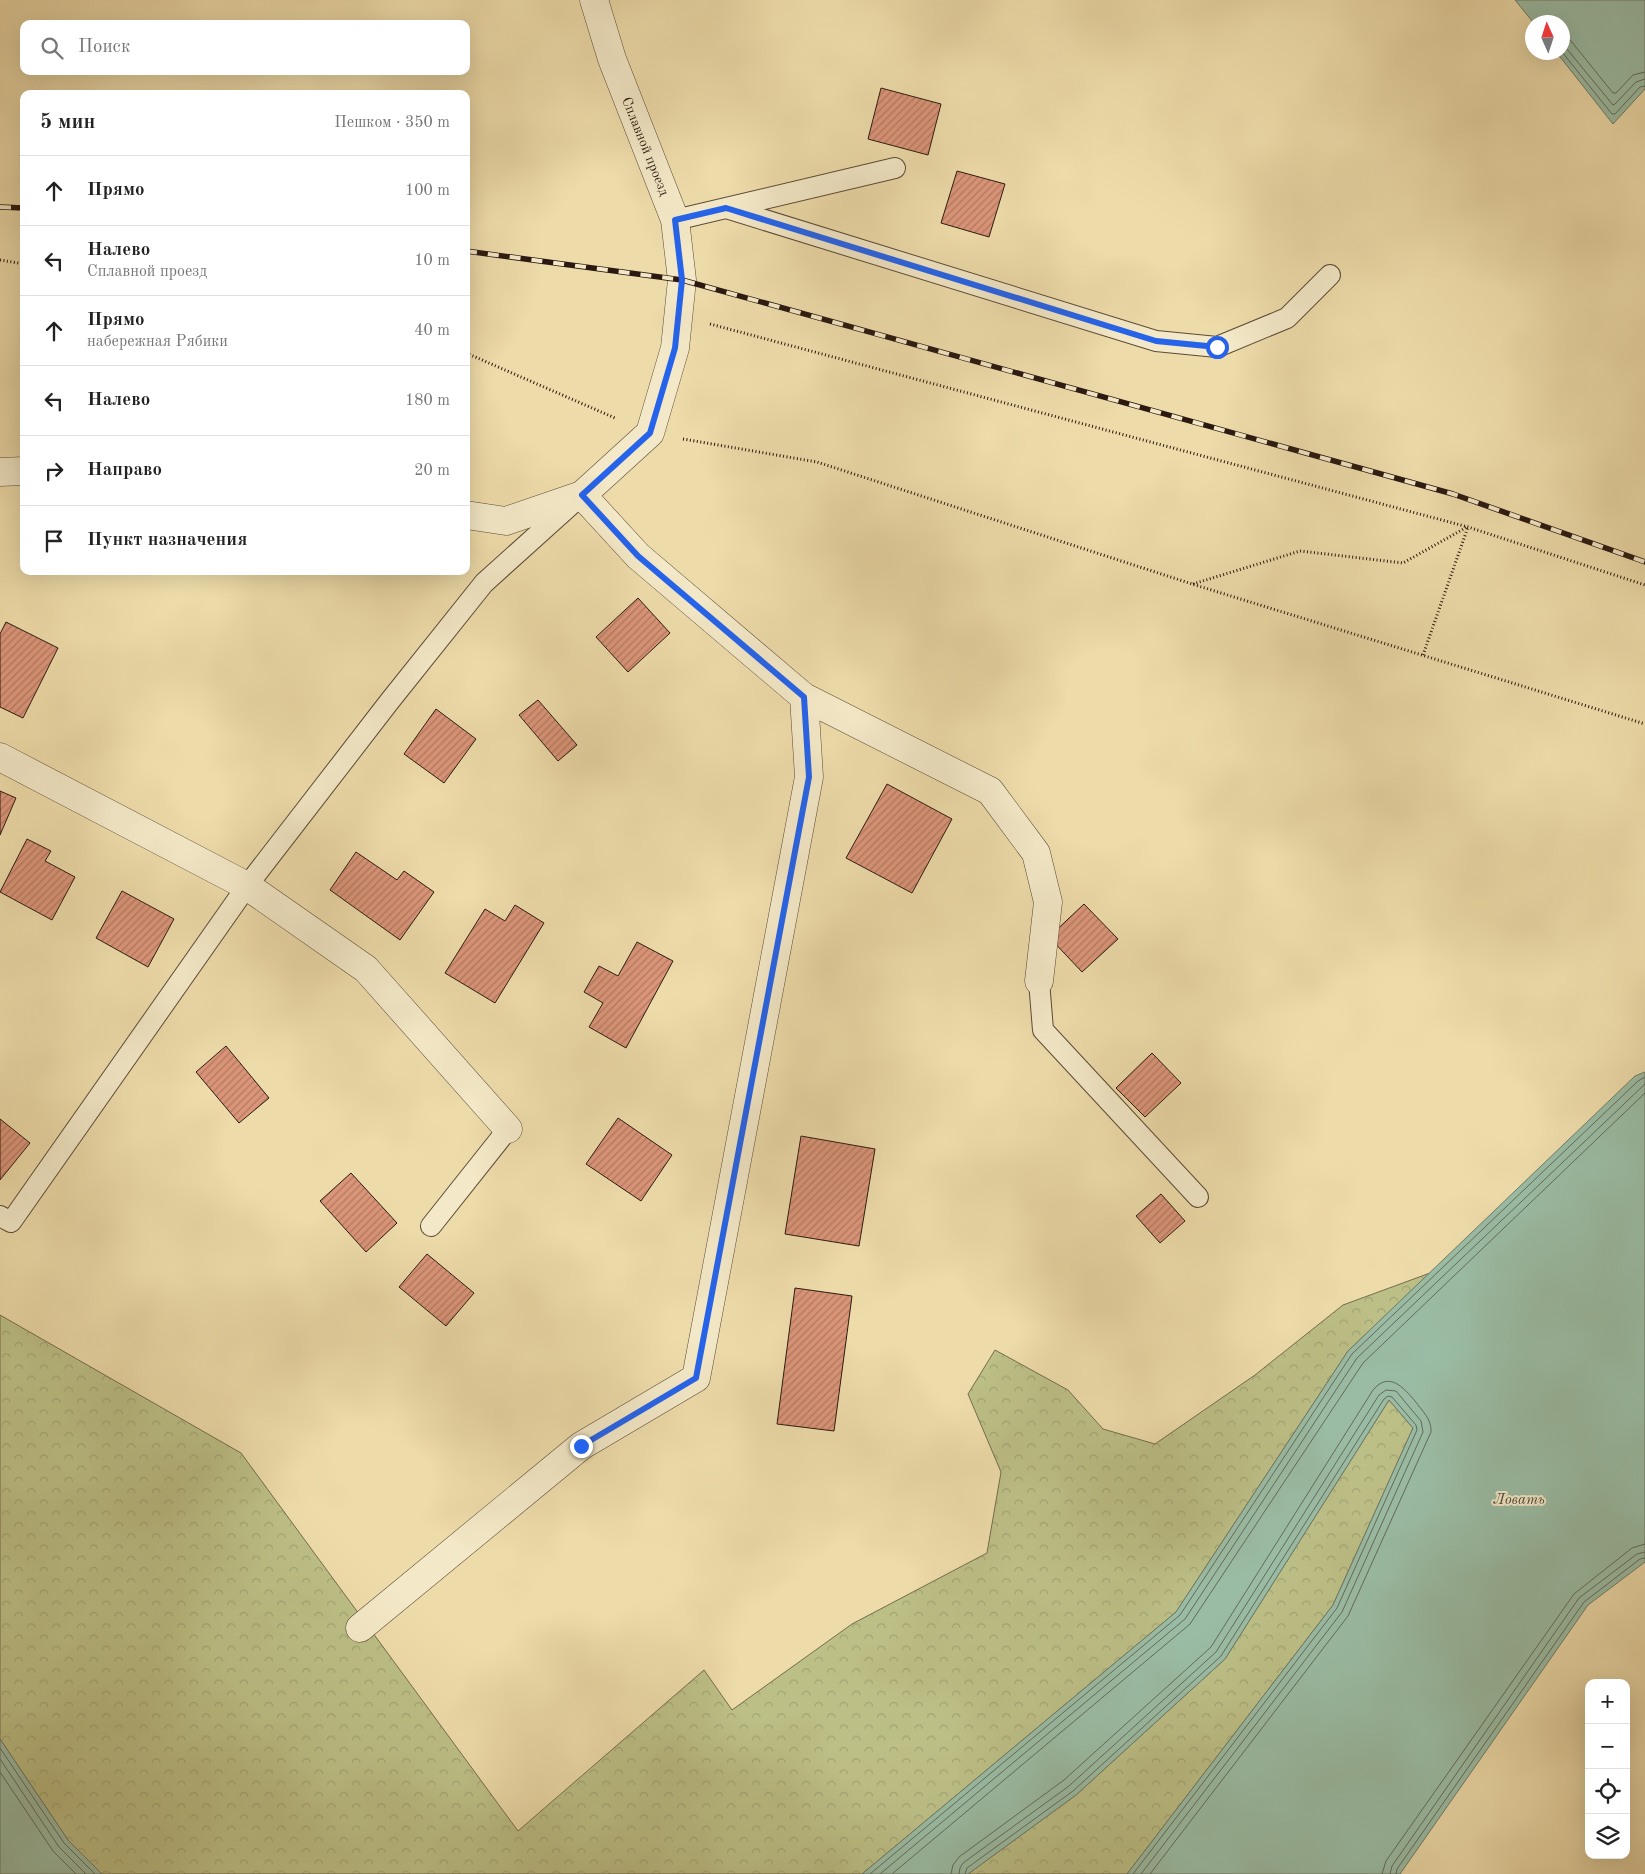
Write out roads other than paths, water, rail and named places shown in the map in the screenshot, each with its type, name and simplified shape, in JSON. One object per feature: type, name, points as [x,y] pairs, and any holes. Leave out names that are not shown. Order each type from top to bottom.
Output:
[{"type":"street","name":"Сплавной проезд","points":[[582,495],[650,433],[675,348],[682,280],[675,220],[612,60],[594,0]]},
{"type":"street","points":[[0,472],[20,471]]},
{"type":"street","points":[[470,516],[506,521],[582,495],[638,556],[804,697],[990,791],[1036,853],[1048,902],[1039,980]]},
{"type":"street","points":[[360,1628],[581,1446],[696,1378],[809,777],[804,697]]},
{"type":"street","points":[[0,757],[248,886],[366,968],[508,1129]]},
{"type":"lane","points":[[675,220],[895,168]]},
{"type":"lane","points":[[726,208],[1156,341],[1217,347],[1287,318],[1330,275]]},
{"type":"lane","points":[[0,1216],[12,1222],[248,886],[388,702],[484,583],[582,495]]},
{"type":"lane","points":[[1039,980],[1043,1030],[1198,1197]]},
{"type":"lane","points":[[431,1226],[508,1129]]},
{"type":"water","points":[[1515,0],[1645,0],[1645,89],[1613,124],[1563,60],[1570,60],[1570,15],[1527,15]]},
{"type":"water","name":"Ловать","points":[[1645,1072],[1645,1562],[1588,1605],[1400,1874],[1127,1874],[1333,1605],[1413,1428],[1389,1400],[1225,1659],[1076,1795],[968,1874],[862,1874],[1176,1612],[1348,1351],[1635,1076]]},
{"type":"water","points":[[0,1739],[68,1840],[102,1874],[0,1874]]},
{"type":"railway","points":[[0,207],[20,208]]},
{"type":"railway","points":[[470,252],[682,280],[1453,494],[1645,562]]}]
